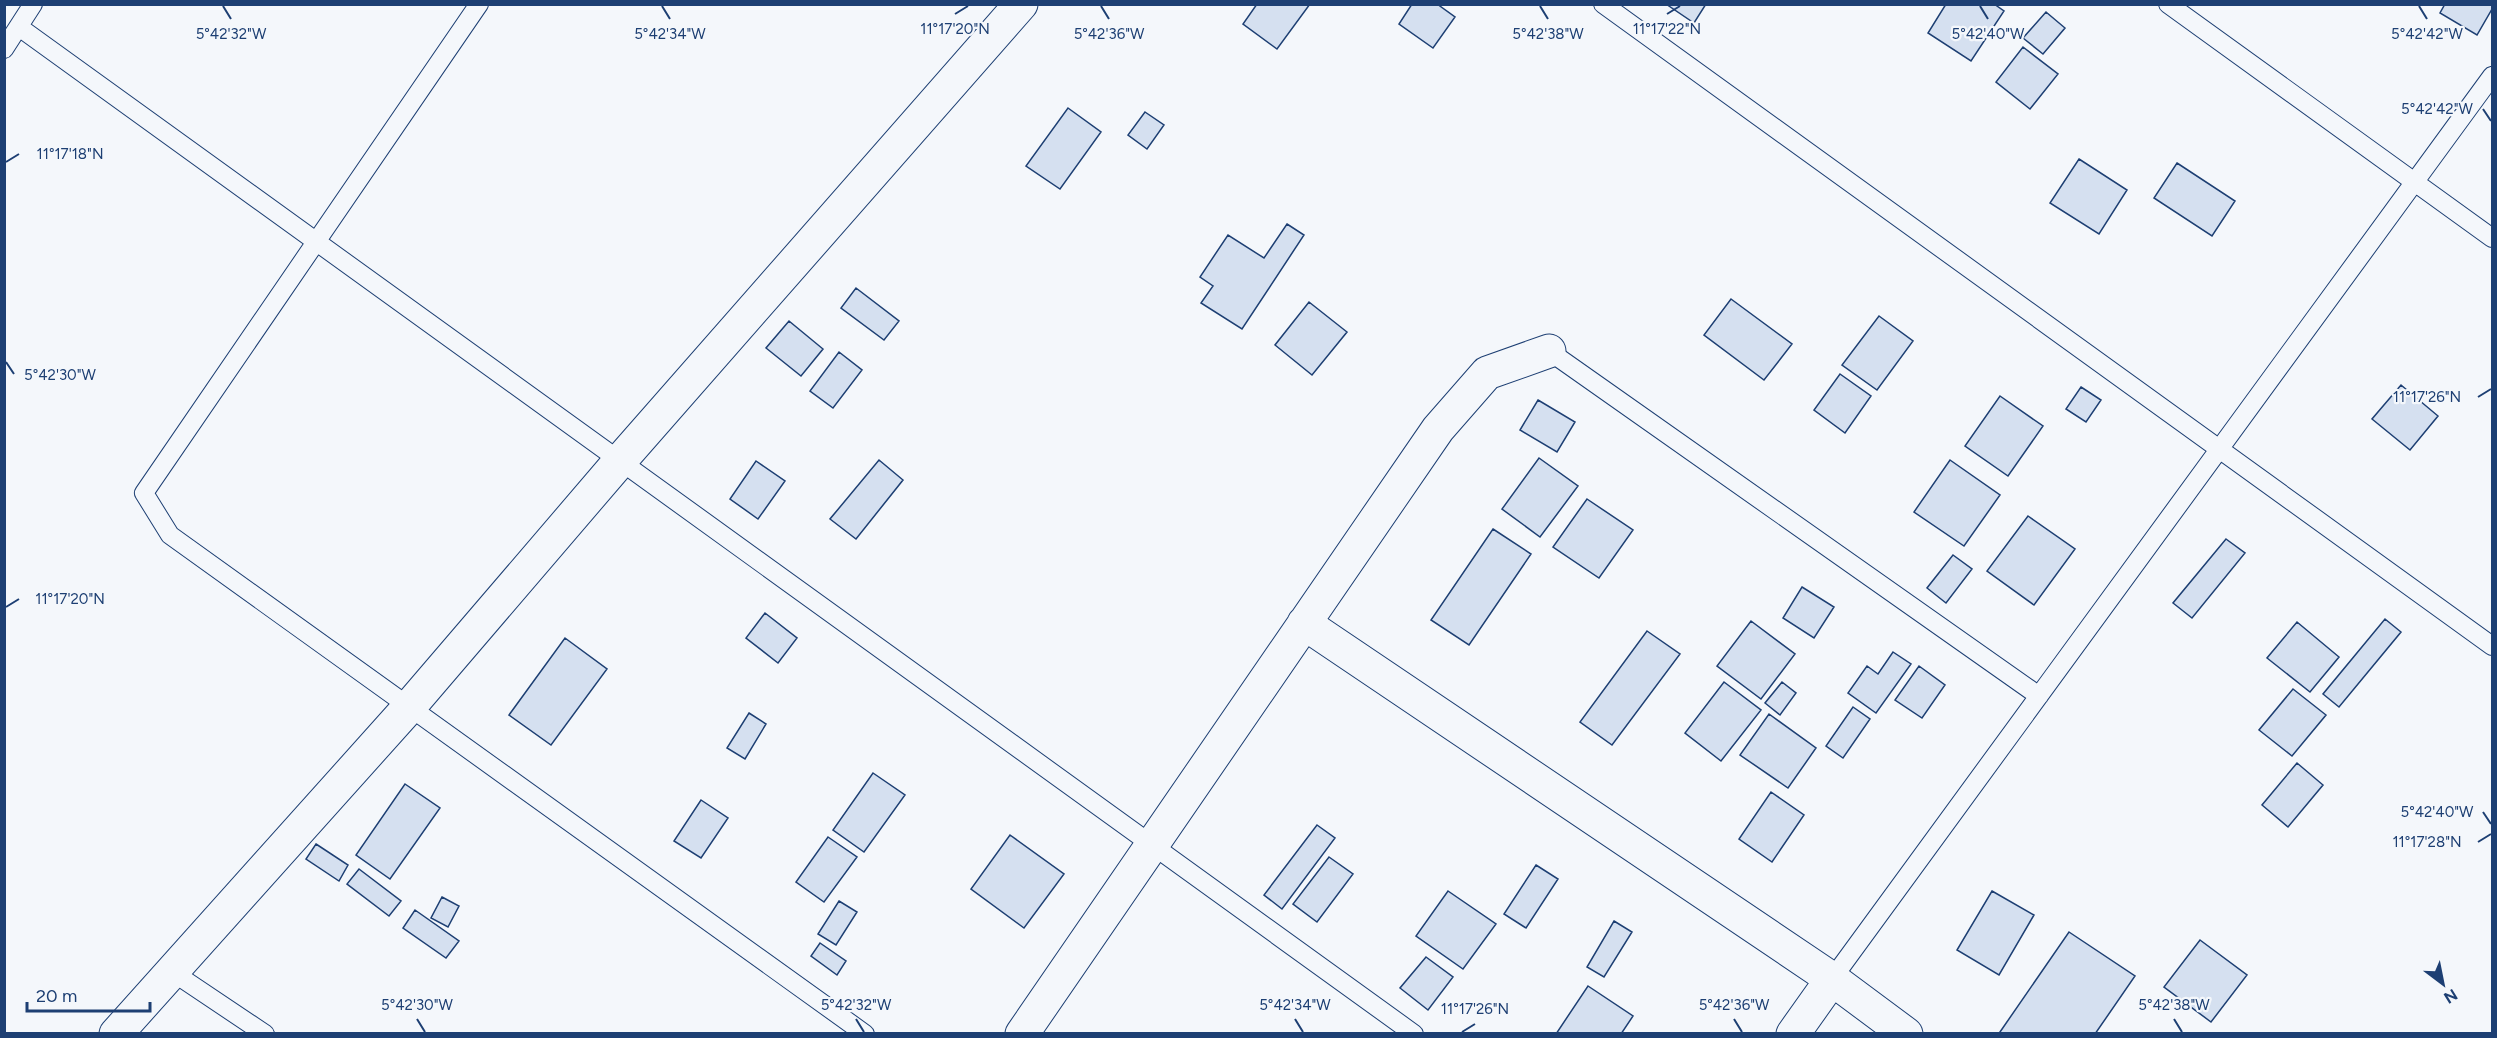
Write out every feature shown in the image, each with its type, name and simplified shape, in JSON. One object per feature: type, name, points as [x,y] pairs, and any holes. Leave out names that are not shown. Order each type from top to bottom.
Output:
[{"type":"street","points":[[116,1034],[410,706],[619,462],[1021,4]]},
{"type":"street","points":[[1022,1034],[1438,429],[1487,373],[1550,351]]},
{"type":"street","points":[[1304,623],[1832,979],[1906,1034]]},
{"type":"street","points":[[1793,1034],[1832,979]]},
{"type":"lane","points":[[4,49],[33,4]]},
{"type":"lane","points":[[479,4],[144,493],[170,536],[865,1034]]},
{"type":"lane","points":[[1603,4],[2493,646]]},
{"type":"lane","points":[[2168,4],[2493,238]]},
{"type":"lane","points":[[19,27],[1414,1034]]},
{"type":"lane","points":[[1832,979],[2493,76]]},
{"type":"lane","points":[[1550,351],[2039,696]]},
{"type":"lane","points":[[171,971],[265,1034]]},
{"type":"building","points":[[1257,4],[1310,4],[1277,49],[1243,24]]},
{"type":"building","points":[[1412,4],[1437,4],[1455,17],[1433,48],[1399,24]]},
{"type":"building","points":[[1666,4],[1706,4],[1694,23]]},
{"type":"building","points":[[1946,4],[1994,4],[2004,11],[1971,61],[1928,33]]},
{"type":"building","points":[[2445,4],[2492,4],[2492,9],[2477,35],[2440,13]]},
{"type":"building","points":[[2046,12],[2065,28],[2043,54],[2023,38]]},
{"type":"building","points":[[2023,47],[2058,74],[2030,109],[1996,82]]},
{"type":"building","points":[[1068,108],[1101,132],[1060,189],[1026,166]]},
{"type":"building","points":[[1145,112],[1164,125],[1147,149],[1128,135]]},
{"type":"building","points":[[2079,159],[2127,190],[2099,234],[2050,203]]},
{"type":"building","points":[[2177,163],[2235,201],[2212,236],[2154,198]]},
{"type":"building","points":[[1287,224],[1304,235],[1242,329],[1201,303],[1213,286],[1200,277],[1228,235],[1264,258]]},
{"type":"building","points":[[856,288],[899,321],[884,340],[841,308]]},
{"type":"building","points":[[1731,299],[1792,344],[1764,380],[1704,335]]},
{"type":"building","points":[[1309,302],[1347,332],[1312,375],[1275,345]]},
{"type":"building","points":[[1879,316],[1913,341],[1877,390],[1842,365]]},
{"type":"building","points":[[789,321],[823,349],[801,376],[766,348]]},
{"type":"building","points":[[839,352],[862,370],[833,408],[810,391]]},
{"type":"building","points":[[1840,374],[1871,396],[1845,433],[1814,410]]},
{"type":"building","points":[[2401,385],[2438,416],[2410,450],[2372,419]]},
{"type":"building","points":[[2081,387],[2101,400],[2086,422],[2066,409]]},
{"type":"building","points":[[2000,396],[2043,426],[2008,476],[1965,446]]},
{"type":"building","points":[[1538,400],[1575,422],[1557,452],[1520,430]]},
{"type":"building","points":[[1539,458],[1578,486],[1540,537],[1502,509]]},
{"type":"building","points":[[879,460],[903,480],[856,539],[830,519]]},
{"type":"building","points":[[1950,460],[2000,495],[1964,546],[1914,512]]},
{"type":"building","points":[[756,461],[785,481],[758,519],[730,499]]},
{"type":"building","points":[[1587,499],[1633,530],[1599,578],[1553,547]]},
{"type":"building","points":[[2028,516],[2075,549],[2034,605],[1987,571]]},
{"type":"building","points":[[1493,529],[1531,554],[1469,645],[1431,620]]},
{"type":"building","points":[[2226,539],[2245,553],[2192,618],[2173,603]]},
{"type":"building","points":[[1953,555],[1972,569],[1946,603],[1927,588]]},
{"type":"building","points":[[1802,587],[1834,607],[1814,638],[1783,618]]},
{"type":"building","points":[[765,613],[797,638],[778,663],[746,638]]},
{"type":"building","points":[[2385,619],[2401,632],[2339,707],[2323,694]]},
{"type":"building","points":[[1751,621],[1795,654],[1761,699],[1717,666]]},
{"type":"building","points":[[2297,622],[2339,657],[2310,692],[2267,658]]},
{"type":"building","points":[[1647,631],[1680,654],[1612,745],[1580,722]]},
{"type":"building","points":[[565,638],[607,669],[551,745],[509,715]]},
{"type":"building","points":[[1893,652],[1911,664],[1876,713],[1848,693],[1867,666],[1878,674]]},
{"type":"building","points":[[1919,666],[1945,685],[1922,718],[1895,700]]},
{"type":"building","points":[[1724,682],[1761,710],[1721,761],[1685,733]]},
{"type":"building","points":[[1782,682],[1796,693],[1780,715],[1765,703]]},
{"type":"building","points":[[2293,689],[2326,715],[2292,756],[2259,730]]},
{"type":"building","points":[[1853,707],[1870,719],[1843,758],[1826,746]]},
{"type":"building","points":[[749,713],[766,724],[745,759],[727,748]]},
{"type":"building","points":[[1769,714],[1816,748],[1788,788],[1740,755]]},
{"type":"building","points":[[2297,763],[2323,785],[2288,827],[2262,805]]},
{"type":"building","points":[[873,773],[905,795],[864,852],[833,830]]},
{"type":"building","points":[[405,784],[440,808],[390,879],[356,855]]},
{"type":"building","points":[[1771,792],[1804,815],[1772,862],[1739,839]]},
{"type":"building","points":[[701,800],[728,818],[701,858],[674,841]]},
{"type":"building","points":[[1317,825],[1335,838],[1282,909],[1264,895]]},
{"type":"building","points":[[1010,835],[1064,874],[1024,928],[971,889]]},
{"type":"building","points":[[828,837],[857,857],[824,902],[796,882]]},
{"type":"building","points":[[316,844],[348,865],[339,881],[306,859]]},
{"type":"building","points":[[1329,857],[1353,874],[1317,922],[1293,904]]},
{"type":"building","points":[[1536,865],[1558,879],[1526,928],[1504,914]]},
{"type":"building","points":[[359,869],[401,901],[389,916],[347,884]]},
{"type":"building","points":[[1448,891],[1496,924],[1463,969],[1416,936]]},
{"type":"building","points":[[1992,891],[2034,915],[1999,975],[1957,950]]},
{"type":"building","points":[[442,897],[459,906],[448,927],[431,918]]},
{"type":"building","points":[[839,901],[857,912],[836,945],[818,934]]},
{"type":"building","points":[[415,910],[459,941],[446,958],[403,928]]},
{"type":"building","points":[[1614,921],[1632,932],[1604,977],[1587,967]]},
{"type":"building","points":[[2069,932],[2135,976],[2095,1034],[2002,1034],[2000,1032]]},
{"type":"building","points":[[2200,940],[2247,975],[2211,1022],[2164,987]]},
{"type":"building","points":[[820,943],[846,961],[837,975],[811,956]]},
{"type":"building","points":[[1426,957],[1453,977],[1428,1010],[1400,988]]},
{"type":"building","points":[[1588,986],[1633,1016],[1621,1034],[1556,1034]]}]
